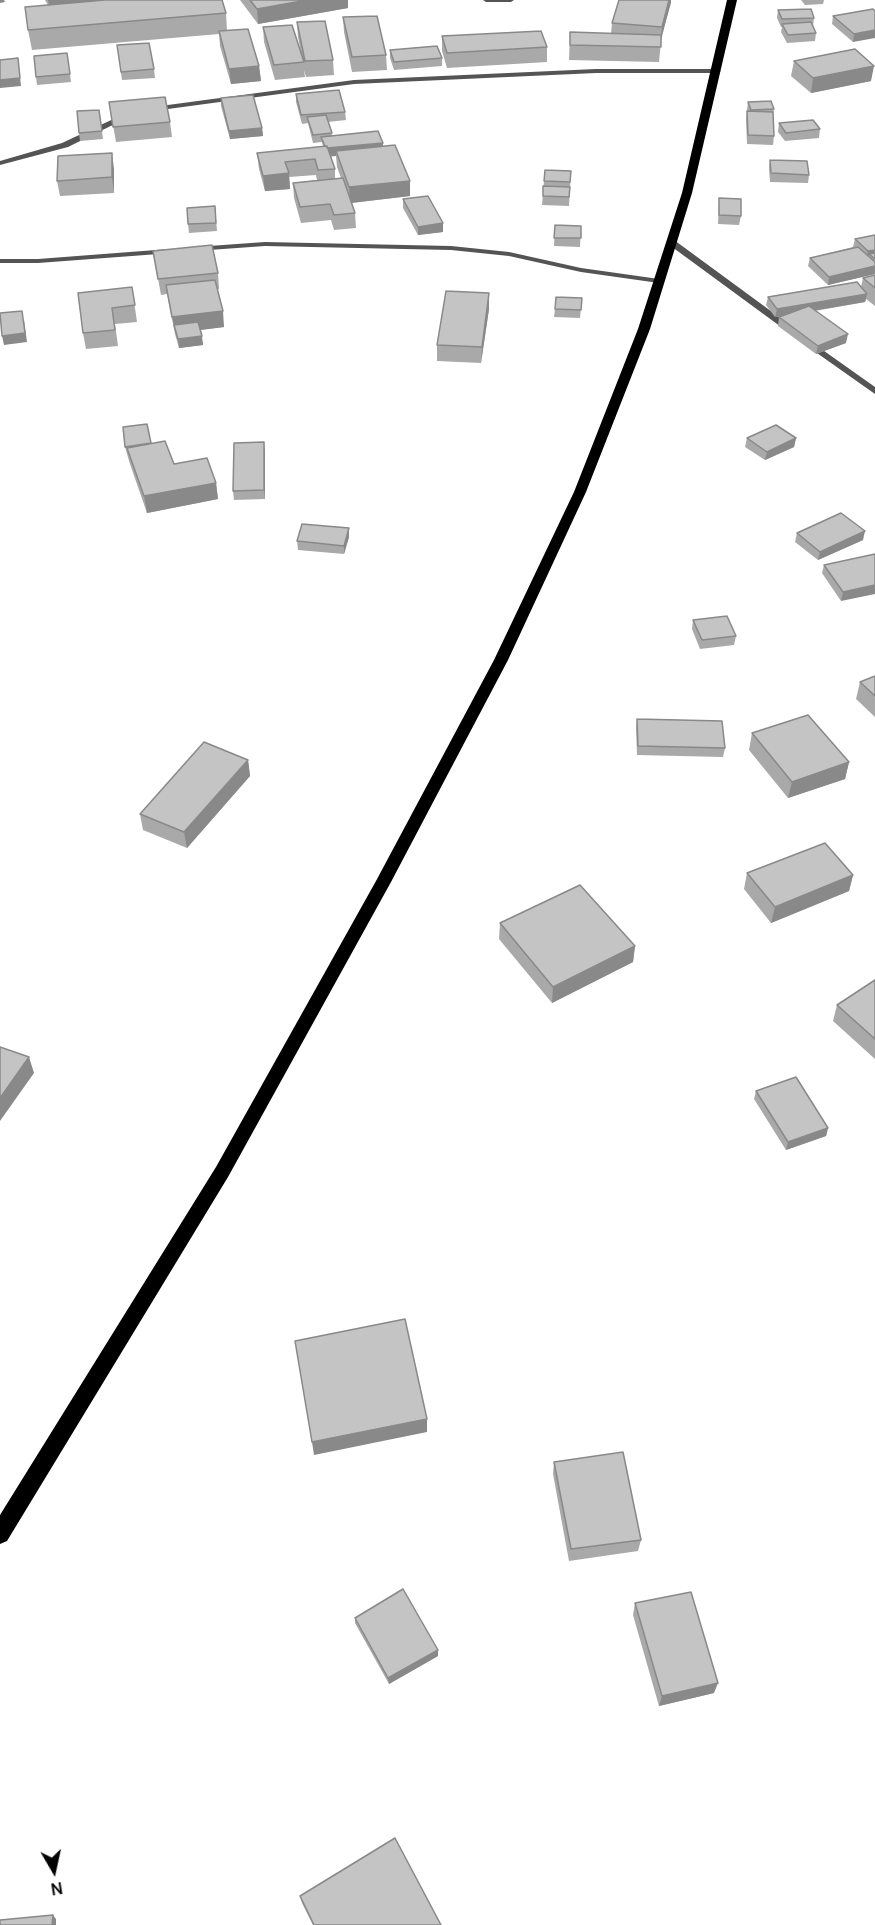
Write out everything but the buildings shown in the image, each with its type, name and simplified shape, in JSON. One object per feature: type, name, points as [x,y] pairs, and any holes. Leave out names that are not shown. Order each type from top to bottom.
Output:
[{"type":"highway","points":[[0,1534],[222,1172],[383,882],[501,660],[580,492],[644,328],[687,193],[732,0]]},
{"type":"street","points":[[486,0],[512,0]]},
{"type":"street","points":[[140,111],[354,82],[596,71],[717,71]]},
{"type":"street","points":[[0,163],[65,145],[130,115]]},
{"type":"street","points":[[671,242],[875,391]]},
{"type":"street","points":[[187,249],[265,244],[451,248],[508,254],[581,270],[659,281]]},
{"type":"street","points":[[0,261],[39,261],[176,250]]}]
